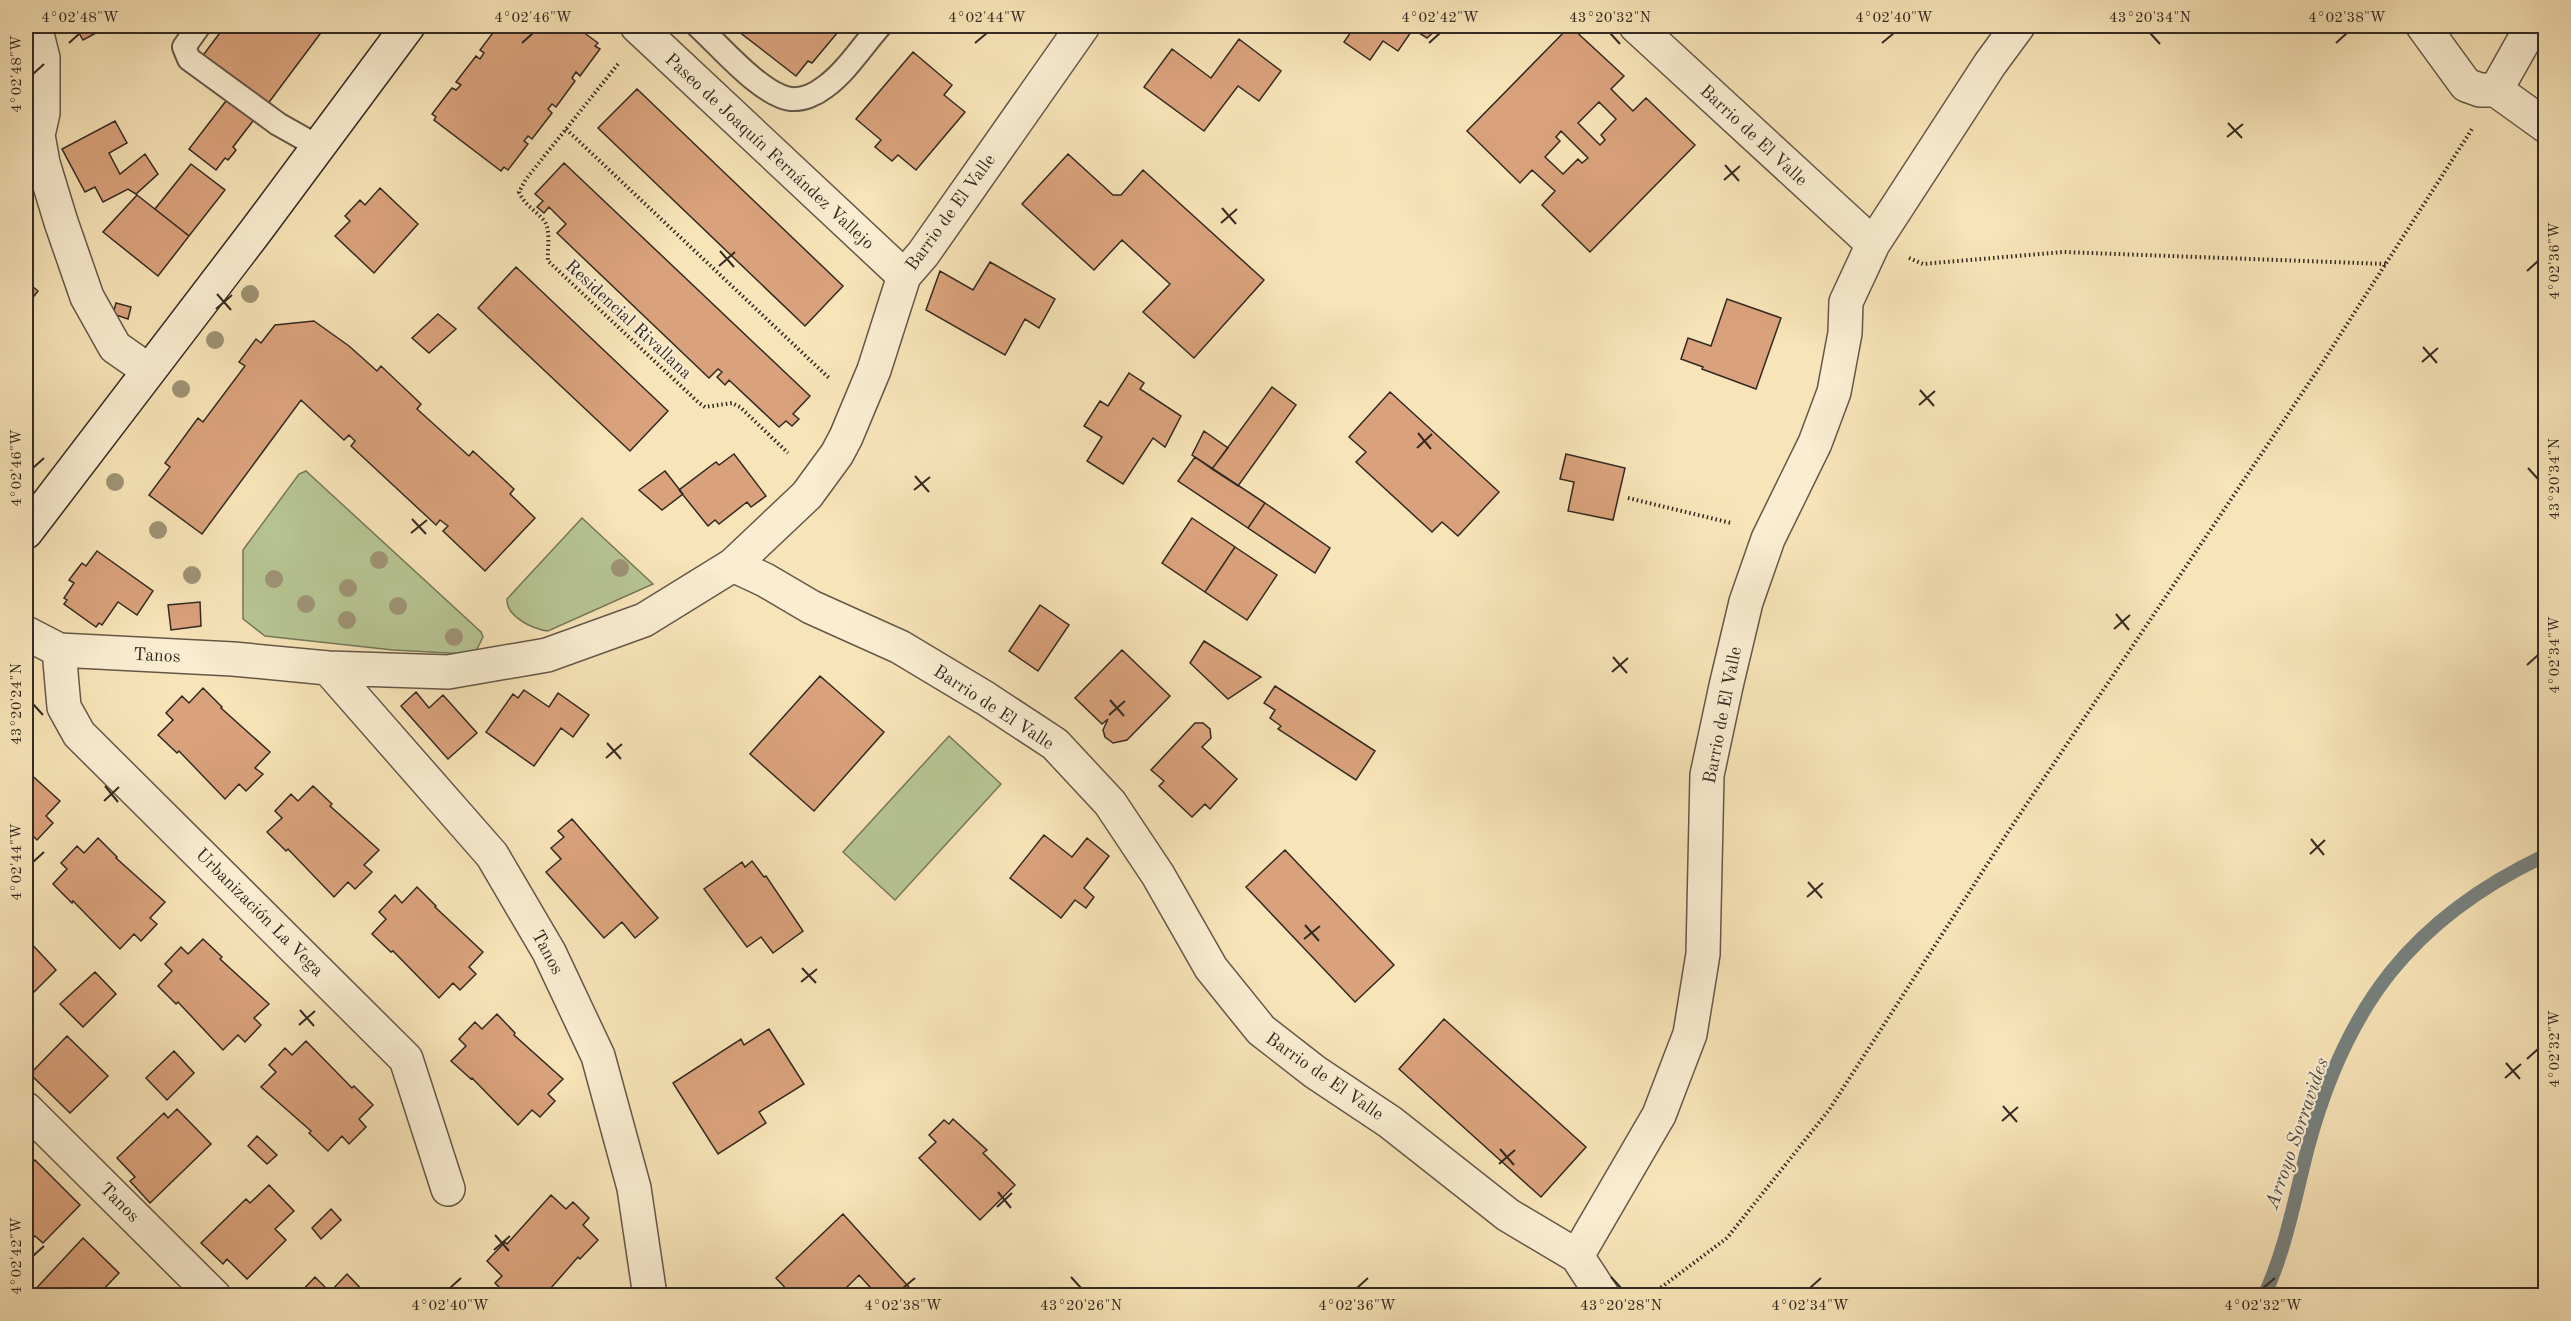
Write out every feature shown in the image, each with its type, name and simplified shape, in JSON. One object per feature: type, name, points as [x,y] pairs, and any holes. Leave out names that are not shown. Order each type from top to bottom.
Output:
[{"type":"street","points":[[35,26],[43,58],[43,113],[38,135],[43,163],[61,222],[87,297],[115,347],[148,370]]},
{"type":"street","points":[[26,532],[255,232],[408,26]]},
{"type":"street","name":"Barrio de El Valle","points":[[1083,26],[923,254],[904,276],[874,370],[837,454],[807,495],[733,565],[765,580],[811,607],[900,647],[986,698],[1055,744],[1110,803],[1158,874],[1211,968],[1261,1030],[1315,1072],[1390,1122],[1508,1215],[1576,1256],[1659,1115],[1689,1034],[1703,954],[1707,775],[1725,686],[1746,602],[1768,539],[1815,444],[1834,392],[1845,333],[1846,302],[1873,244],[1990,64],[2018,26]]},
{"type":"street","name":"Barrio de El Valle","points":[[1636,26],[1873,244]]},
{"type":"street","points":[[2424,26],[2466,85],[2480,90],[2496,90],[2546,126]]},
{"type":"street","points":[[2496,90],[2532,26]]},
{"type":"street","name":"Paseo de Joaquín Fernández Vallejo","points":[[640,29],[904,276]]},
{"type":"street","name":"Tanos","points":[[26,633],[59,650],[233,659],[328,668],[448,672],[547,655],[644,620],[733,565]]},
{"type":"street","name":"Urbanización La Vega","points":[[59,650],[64,708],[79,734],[406,1059],[448,1189]]},
{"type":"street","name":"Tanos","points":[[328,668],[492,855],[549,952],[598,1056],[634,1188],[650,1296]]},
{"type":"street","name":"Tanos","points":[[26,1109],[214,1296]]},
{"type":"street","points":[[1576,1256],[1603,1296]]},
{"type":"lane","points":[[199,26],[183,47],[189,59],[278,124],[317,146]]},
{"type":"lane","points":[[698,26],[755,79],[778,95],[790,99],[808,97],[825,87],[880,26]]},
{"type":"path","name":"Residencial Rivallana","points":[[640,29],[526,179],[519,192],[522,199],[546,224],[548,261],[699,403],[705,407],[732,403],[740,407],[816,481]]},
{"type":"path","points":[[1644,1296],[1659,1289],[1726,1238],[1829,1110],[2008,832],[2387,264],[2496,90]]},
{"type":"path","points":[[566,129],[859,407]]},
{"type":"path","points":[[1873,244],[1923,264],[2063,252],[2387,264]]},
{"type":"path","points":[[1628,498],[1741,525]]},
{"type":"green space","points":[[306,471],[481,632],[483,637],[476,651],[466,654],[393,650],[265,636],[243,619],[243,550],[299,474]]},
{"type":"green space","points":[[582,518],[653,584],[548,631],[528,625],[511,611],[507,599]]},
{"type":"green space","points":[[949,736],[1001,784],[895,900],[843,852]]},
{"type":"building","points":[[75,26],[109,26],[83,40]]},
{"type":"building","points":[[225,26],[326,26],[267,105],[201,58]]},
{"type":"building","points":[[498,26],[575,26],[598,43],[595,46],[600,49],[580,76],[576,72],[572,78],[575,81],[556,107],[552,104],[548,109],[552,113],[532,139],[528,136],[524,141],[528,144],[508,170],[504,167],[501,171],[434,120],[436,117],[432,114],[452,88],[456,90],[461,85],[456,82],[476,56],[480,59],[484,53],[480,50]]},
{"type":"building","points":[[742,26],[843,26],[812,63],[808,61],[796,76],[738,31]]},
{"type":"building","points":[[1355,26],[1439,27],[1427,38],[1413,29],[1398,51],[1383,41],[1370,60],[1344,42]]},
{"type":"building","points":[[1570,26],[1624,76],[1611,89],[1633,111],[1646,98],[1695,145],[1590,252],[1542,205],[1555,191],[1532,170],[1520,183],[1467,131]],"holes":[[[1599,102],[1616,119],[1601,135],[1605,140],[1600,145],[1578,123]],[[1561,131],[1588,158],[1582,163],[1578,159],[1563,174],[1545,157],[1560,141],[1556,137]]]},
{"type":"building","points":[[1239,39],[1281,71],[1259,101],[1238,86],[1204,131],[1144,87],[1172,49],[1211,78]]},
{"type":"building","points":[[913,52],[952,85],[944,95],[965,112],[916,170],[898,155],[892,161],[875,147],[881,140],[856,119]]},
{"type":"building","points":[[637,89],[843,286],[805,326],[598,128]]},
{"type":"building","points":[[229,97],[256,117],[233,147],[236,150],[233,154],[228,160],[225,158],[216,170],[189,149]]},
{"type":"building","points":[[115,121],[127,143],[109,153],[120,174],[145,154],[158,174],[136,194],[128,189],[103,202],[95,187],[85,192],[62,149]]},
{"type":"building","points":[[1068,154],[1113,195],[1121,195],[1143,170],[1264,280],[1194,358],[1143,312],[1170,284],[1122,240],[1094,270],[1022,204]]},
{"type":"building","points":[[564,163],[810,396],[793,414],[799,419],[792,426],[786,421],[779,427],[729,380],[725,385],[717,377],[722,372],[718,369],[709,378],[557,233],[566,224],[549,207],[544,213],[537,207],[543,201],[535,194]]},
{"type":"building","points":[[191,164],[225,190],[189,236],[155,209]]},
{"type":"building","points":[[380,188],[418,224],[374,273],[335,236],[350,221],[345,216],[360,200],[365,205]]},
{"type":"building","points":[[137,195],[189,236],[158,276],[103,232]]},
{"type":"building","points":[[990,262],[1055,299],[1039,328],[1025,319],[1005,355],[926,310],[940,271],[973,290]]},
{"type":"building","points":[[516,267],[668,411],[630,451],[478,308]]},
{"type":"building","points":[[26,281],[38,291],[26,306]]},
{"type":"building","points":[[1727,299],[1781,318],[1756,389],[1681,359],[1688,338],[1711,346]]},
{"type":"building","points":[[116,303],[131,307],[128,319],[113,314]]},
{"type":"building","points":[[438,314],[456,329],[429,353],[412,338]]},
{"type":"building","points":[[314,321],[349,346],[377,371],[381,366],[421,404],[417,409],[469,456],[473,451],[514,489],[510,494],[535,518],[485,571],[443,531],[448,526],[440,520],[436,525],[351,446],[355,441],[349,435],[344,440],[301,400],[202,534],[149,495],[170,467],[165,463],[198,418],[203,422],[245,366],[239,362],[256,339],[261,343],[275,325]]},
{"type":"building","points":[[1129,373],[1144,383],[1140,389],[1181,416],[1165,447],[1153,438],[1123,484],[1087,461],[1102,437],[1084,426],[1100,401],[1108,406]]},
{"type":"building","points":[[1272,387],[1296,405],[1238,486],[1212,469]]},
{"type":"building","points":[[1390,392],[1499,492],[1458,536],[1442,522],[1432,532],[1356,462],[1366,452],[1349,437]]},
{"type":"building","points":[[1204,431],[1228,448],[1212,469],[1192,455]]},
{"type":"building","points":[[734,454],[766,496],[751,507],[747,502],[719,524],[715,520],[708,526],[679,490],[716,462],[719,465]]},
{"type":"building","points":[[1566,454],[1625,468],[1613,520],[1568,511],[1574,482],[1560,479]]},
{"type":"building","points":[[1195,457],[1265,503],[1248,528],[1178,481]]},
{"type":"building","points":[[665,471],[683,494],[662,510],[639,490]]},
{"type":"building","points":[[1265,503],[1330,548],[1315,573],[1248,528]]},
{"type":"building","points":[[1192,518],[1235,547],[1205,592],[1162,563]]},
{"type":"building","points":[[1235,547],[1277,575],[1247,620],[1205,592]]},
{"type":"building","points":[[97,551],[153,591],[137,615],[118,602],[102,625],[99,623],[96,627],[64,604],[67,600],[64,598],[74,583],[69,580],[82,563],[86,566]]},
{"type":"building","points":[[200,602],[201,626],[171,630],[168,605]]},
{"type":"building","points":[[1040,605],[1069,625],[1038,671],[1009,651]]},
{"type":"building","points":[[1204,641],[1261,677],[1228,699],[1190,663]]},
{"type":"building","points":[[1122,650],[1170,696],[1127,740],[1113,743],[1105,737],[1103,730],[1108,719],[1102,724],[1075,698]]},
{"type":"building","points":[[820,676],[884,732],[814,811],[750,754]]},
{"type":"building","points":[[1275,686],[1375,751],[1356,780],[1278,729],[1281,726],[1270,718],[1275,710],[1264,703]]},
{"type":"building","points":[[203,688],[221,708],[270,752],[255,768],[263,774],[246,791],[239,784],[225,799],[179,751],[177,753],[158,735],[173,720],[166,713],[182,696],[189,703]]},
{"type":"building","points":[[524,690],[549,707],[558,693],[589,715],[573,737],[561,728],[534,766],[486,732],[513,694],[518,698]]},
{"type":"building","points":[[416,692],[429,708],[443,695],[477,733],[448,759],[401,706]]},
{"type":"building","points":[[1195,723],[1203,723],[1210,729],[1211,738],[1202,747],[1237,779],[1210,809],[1205,804],[1192,817],[1159,786],[1164,781],[1151,770]]},
{"type":"building","points":[[26,770],[60,801],[46,816],[53,823],[37,840],[30,833],[26,837]]},
{"type":"building","points":[[313,786],[332,804],[330,806],[379,850],[364,865],[372,872],[355,889],[348,882],[334,897],[288,849],[286,851],[267,832],[282,818],[275,811],[291,794],[298,801]]},
{"type":"building","points":[[572,819],[658,918],[635,938],[622,922],[604,938],[546,872],[561,859],[551,848],[564,837],[558,831]]},
{"type":"building","points":[[1044,835],[1072,857],[1087,838],[1109,856],[1084,888],[1094,897],[1086,908],[1075,900],[1061,918],[1010,878]]},
{"type":"building","points":[[98,838],[116,858],[165,902],[150,918],[157,924],[141,941],[134,934],[120,949],[53,884],[67,869],[61,863],[77,846],[84,853]]},
{"type":"building","points":[[1285,850],[1394,965],[1355,1002],[1246,887]]},
{"type":"building","points":[[752,861],[764,877],[766,876],[803,931],[773,953],[761,937],[747,947],[704,889],[742,862],[745,867]]},
{"type":"building","points":[[417,887],[483,952],[469,967],[476,974],[460,990],[453,983],[439,998],[393,951],[391,952],[372,934],[386,919],[379,912],[395,895],[402,903]]},
{"type":"building","points":[[26,938],[56,970],[26,1000]]},
{"type":"building","points":[[203,939],[222,957],[220,959],[269,1004],[254,1018],[261,1025],[245,1042],[238,1035],[223,1050],[178,1002],[176,1004],[158,986],[172,971],[165,964],[181,947],[188,954]]},
{"type":"building","points":[[95,972],[116,994],[83,1027],[60,1004]]},
{"type":"building","points":[[497,1014],[515,1033],[514,1035],[563,1079],[548,1094],[555,1101],[540,1117],[532,1110],[518,1125],[472,1078],[451,1061],[466,1046],[459,1039],[475,1022],[482,1029]]},
{"type":"building","points":[[1444,1019],[1586,1147],[1541,1197],[1399,1069]]},
{"type":"building","points":[[769,1029],[804,1084],[759,1112],[766,1123],[718,1154],[673,1083],[741,1039],[744,1045]]},
{"type":"building","points":[[67,1036],[108,1076],[70,1113],[30,1074]]},
{"type":"building","points":[[306,1041],[352,1088],[354,1086],[373,1105],[359,1119],[366,1127],[349,1144],[342,1136],[328,1151],[309,1133],[311,1131],[261,1087],[276,1072],[269,1065],[285,1048],[292,1055]]},
{"type":"building","points":[[174,1051],[194,1073],[167,1100],[146,1078]]},
{"type":"building","points":[[177,1109],[211,1144],[150,1203],[130,1181],[135,1177],[117,1158],[164,1113],[168,1118]]},
{"type":"building","points":[[953,1119],[987,1150],[983,1153],[1015,1185],[980,1220],[919,1158],[936,1142],[929,1135],[944,1120],[949,1124]]},
{"type":"building","points":[[257,1136],[277,1155],[267,1164],[248,1146]]},
{"type":"building","points":[[35,1160],[80,1205],[43,1243],[26,1231],[26,1161],[30,1165]]},
{"type":"building","points":[[269,1185],[294,1211],[275,1229],[286,1240],[247,1279],[227,1259],[223,1264],[201,1243],[246,1199],[250,1203]]},
{"type":"building","points":[[551,1195],[566,1209],[573,1202],[589,1218],[583,1225],[598,1240],[580,1259],[578,1257],[544,1296],[523,1296],[519,1292],[515,1296],[508,1296],[495,1283],[502,1276],[487,1261],[505,1242],[507,1244]]},
{"type":"building","points":[[331,1209],[341,1220],[321,1239],[312,1228]]},
{"type":"building","points":[[843,1214],[917,1296],[878,1296],[859,1275],[838,1296],[793,1296],[776,1278]]},
{"type":"building","points":[[83,1238],[119,1273],[97,1296],[33,1296],[31,1294]]},
{"type":"building","points":[[347,1274],[368,1296],[297,1296],[315,1277],[330,1292]]},
{"type":"waterway","name":"Arroyo Sorravides","points":[[2264,1296],[2284,1241],[2308,1147],[2324,1097],[2342,1051],[2365,1009],[2391,972],[2422,938],[2458,907],[2499,880],[2546,855]]}]
